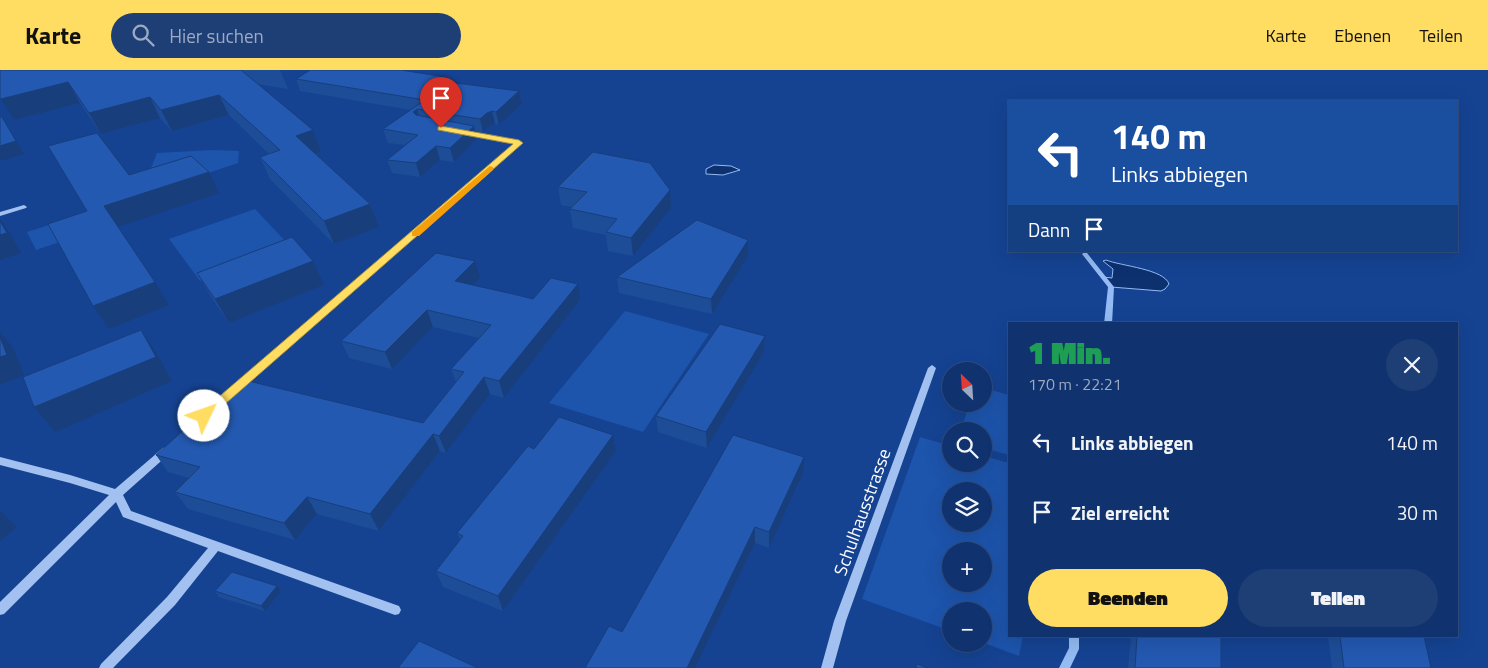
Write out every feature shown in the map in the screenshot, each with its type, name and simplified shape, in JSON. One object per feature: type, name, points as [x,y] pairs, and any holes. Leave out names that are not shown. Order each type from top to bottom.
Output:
[{"type":"street","points":[[233,390],[519,143],[461,132]]},
{"type":"street","points":[[0,214],[24,207]]},
{"type":"street","name":"Schulhausstrasse","points":[[827,668],[840,621],[932,368]]},
{"type":"street","points":[[0,610],[117,494],[175,442]]},
{"type":"street","points":[[0,462],[70,479],[117,494],[126,514],[395,610]]},
{"type":"street","points":[[105,668],[170,601],[216,546]]},
{"type":"shaded area","points":[[212,150],[239,151],[238,163],[166,187],[151,168],[157,153]]},
{"type":"shaded area","points":[[714,165],[731,166],[740,170],[723,175],[706,174],[706,169]]},
{"type":"shaded area","points":[[109,206],[119,222],[36,250],[27,232]]},
{"type":"shaded area","points":[[255,209],[290,246],[200,281],[169,239]]},
{"type":"shaded area","points":[[1106,260],[1151,271],[1165,279],[1169,284],[1161,291],[1111,287],[1103,277],[1112,278],[1113,269],[1103,261]]},
{"type":"shaded area","points":[[625,311],[709,334],[643,432],[549,403]]},
{"type":"shaded area","points":[[992,390],[1008,395],[1008,455],[992,450],[992,422],[964,422],[967,412],[992,412]]},
{"type":"shaded area","points":[[920,437],[942,443],[942,472],[992,472],[992,458],[1008,463],[1008,637],[1023,637],[1019,656],[992,646],[992,602],[942,602],[942,628],[862,599]]},
{"type":"building","points":[[0,70],[241,70],[313,130],[296,136],[370,204],[324,221],[260,157],[280,150],[219,95],[161,110],[150,97],[89,113],[68,82],[1,99]]},
{"type":"building","points":[[310,70],[401,70],[445,77],[440,81],[519,91],[496,112],[487,113],[480,119],[417,109],[413,112],[416,115],[474,126],[450,148],[436,146],[416,163],[387,160],[418,135],[383,129],[425,100],[296,79]]},
{"type":"building","points":[[0,117],[2,117],[16,141],[0,146]]},
{"type":"building","points":[[97,133],[129,175],[191,156],[209,172],[104,206],[155,282],[93,306],[48,224],[87,211],[48,146]]},
{"type":"building","points":[[593,152],[650,163],[670,190],[631,238],[606,232],[617,219],[570,209],[587,192],[558,187]]},
{"type":"building","points":[[697,220],[748,240],[711,299],[617,277]]},
{"type":"building","points":[[0,221],[7,233],[0,235]]},
{"type":"building","points":[[292,237],[313,261],[215,299],[197,273]]},
{"type":"building","points":[[436,253],[475,261],[455,281],[533,299],[551,278],[578,284],[499,381],[484,377],[439,436],[433,434],[370,514],[307,497],[284,523],[175,492],[200,467],[156,455],[240,379],[423,423],[464,372],[451,369],[491,325],[427,310],[385,352],[341,341]]},
{"type":"building","points":[[720,324],[765,336],[706,432],[656,416]]},
{"type":"building","points":[[141,330],[156,357],[34,407],[23,377]]},
{"type":"building","points":[[0,337],[7,355],[0,357]]},
{"type":"building","points":[[559,417],[613,435],[498,596],[436,571],[463,536],[457,533],[528,446],[534,449]]},
{"type":"building","points":[[733,435],[804,457],[769,532],[755,527],[687,668],[585,668],[609,626],[622,632]]},
{"type":"building","points":[[232,572],[277,586],[261,606],[215,591]]},
{"type":"building","points":[[1137,637],[1221,637],[1221,668],[1135,668]]},
{"type":"building","points":[[1340,637],[1424,637],[1431,668],[1344,668]]},
{"type":"building","points":[[419,641],[478,668],[398,668]]},
{"type":"building","points":[[917,664],[928,668],[916,668]]},
{"type":"waterway","points":[[1085,254],[1111,287],[1108,322]]},
{"type":"waterway","points":[[1064,668],[1074,649],[1074,637]]},
{"type":"slow traffic","points":[[415,234],[490,168]]},
{"type":"route","points":[[204,416],[519,143],[441,128]]}]
